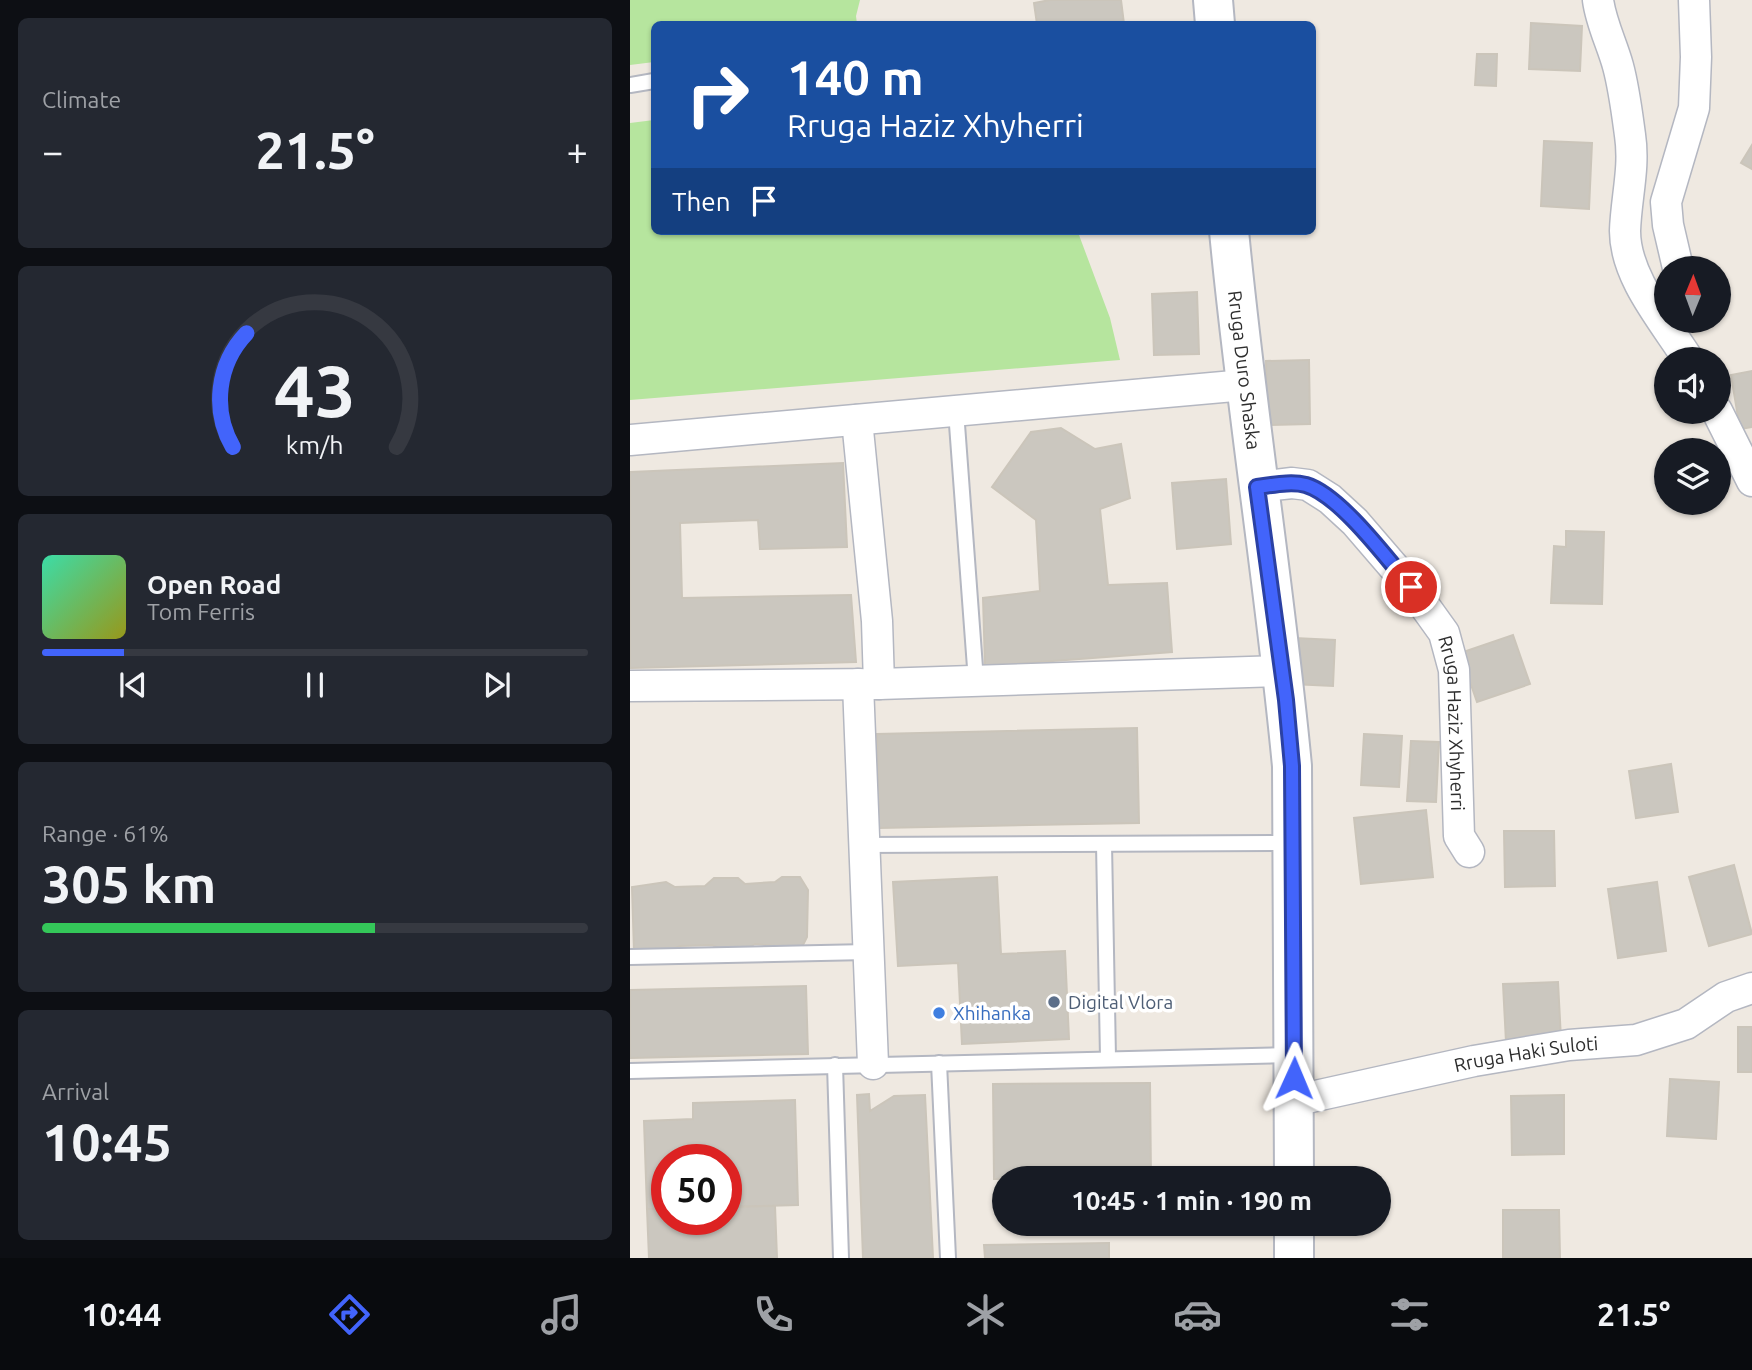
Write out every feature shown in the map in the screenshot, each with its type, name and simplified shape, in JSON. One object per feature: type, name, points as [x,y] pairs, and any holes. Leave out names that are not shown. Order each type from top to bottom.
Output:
[{"type":"main road","points":[[1213,0],[1214,21]]},
{"type":"main road","name":"Rruga Duro Shaska","points":[[1229,235],[1257,487],[1292,766],[1294,1166]]},
{"type":"main road","points":[[1294,1236],[1294,1258]]},
{"type":"street","points":[[1598,0],[1619,68],[1630,135],[1632,181],[1625,234],[1635,273],[1654,295]]},
{"type":"street","points":[[1675,256],[1666,202],[1694,108],[1694,0]]},
{"type":"street","points":[[630,440],[1245,385]]},
{"type":"street","points":[[857,420],[877,621],[869,684],[863,845],[873,1065]]},
{"type":"street","points":[[1724,424],[1752,481]]},
{"type":"street","name":"Rruga Haziz Xhyherri","points":[[1257,487],[1292,483],[1308,485],[1330,499],[1355,522],[1411,587],[1444,633],[1454,670],[1459,836],[1469,852]]},
{"type":"street","points":[[630,686],[869,684],[1282,671]]},
{"type":"street","name":"Rruga Haki Suloti","points":[[1293,1101],[1474,1061],[1569,1045],[1648,1037],[1686,1024],[1726,997],[1752,988]]},
{"type":"lane","points":[[630,85],[651,82]]},
{"type":"lane","points":[[956,411],[976,681]]},
{"type":"lane","points":[[863,845],[1293,843]]},
{"type":"lane","points":[[1104,844],[1108,1059]]},
{"type":"lane","points":[[630,957],[868,952]]},
{"type":"lane","points":[[630,1070],[1294,1055]]},
{"type":"lane","points":[[939,1063],[948,1258]]},
{"type":"lane","points":[[835,1065],[841,1258]]},
{"type":"green space","points":[[630,0],[860,0],[857,21],[651,21],[651,62],[630,65]]},
{"type":"green space","points":[[651,120],[651,235],[1079,235],[1110,318],[1120,360],[630,400],[630,123]]},
{"type":"building","points":[[1050,0],[1121,0],[1124,21],[1037,21],[1034,3]]},
{"type":"building","points":[[1531,23],[1582,26],[1580,71],[1529,69]]},
{"type":"building","points":[[1477,54],[1497,54],[1496,86],[1475,85]]},
{"type":"building","points":[[1544,141],[1592,143],[1589,209],[1541,206]]},
{"type":"building","points":[[1752,145],[1752,169],[1741,163]]},
{"type":"building","points":[[1197,292],[1199,354],[1154,355],[1152,294]]},
{"type":"building","points":[[1309,360],[1310,424],[1267,425],[1266,361]]},
{"type":"building","points":[[1752,371],[1752,427],[1740,429],[1731,375]]},
{"type":"building","points":[[1061,428],[1095,449],[1121,444],[1130,498],[1100,509],[1108,585],[1167,583],[1172,652],[985,666],[983,598],[1040,591],[1036,520],[992,487],[1031,432]]},
{"type":"building","points":[[843,463],[847,547],[760,549],[758,520],[680,523],[682,598],[851,595],[856,662],[630,668],[630,472]]},
{"type":"building","points":[[1226,479],[1231,544],[1177,549],[1172,483]]},
{"type":"building","points":[[1566,531],[1604,532],[1602,604],[1551,603],[1554,546],[1566,547]]},
{"type":"building","points":[[1513,635],[1530,684],[1477,702],[1460,653]]},
{"type":"building","points":[[1294,638],[1335,640],[1333,686],[1292,684]]},
{"type":"building","points":[[1137,728],[1139,823],[879,828],[877,734]]},
{"type":"building","points":[[1364,734],[1402,736],[1399,787],[1361,785]]},
{"type":"building","points":[[1411,741],[1439,742],[1436,802],[1407,801]]},
{"type":"building","points":[[1671,764],[1678,812],[1636,818],[1629,771]]},
{"type":"building","points":[[1426,810],[1433,877],[1361,884],[1354,818]]},
{"type":"building","points":[[1504,831],[1554,831],[1555,886],[1505,887]]},
{"type":"building","points":[[1734,865],[1752,934],[1709,946],[1689,877]]},
{"type":"building","points":[[782,877],[800,877],[808,890],[807,937],[803,945],[797,948],[755,944],[746,949],[725,951],[712,945],[680,946],[669,951],[634,952],[632,887],[666,882],[675,887],[705,886],[714,878],[738,878],[745,884],[775,882]]},
{"type":"building","points":[[997,877],[1001,954],[1065,951],[1069,1039],[962,1044],[958,963],[898,966],[893,882]]},
{"type":"building","points":[[1657,882],[1666,951],[1618,958],[1608,889]]},
{"type":"building","points":[[1558,982],[1561,1039],[1506,1042],[1503,984]]},
{"type":"building","points":[[806,986],[808,1054],[630,1058],[630,990]]},
{"type":"building","points":[[1738,1027],[1752,1027],[1752,1072],[1738,1072]]},
{"type":"building","points":[[1670,1079],[1719,1082],[1716,1139],[1667,1136]]},
{"type":"building","points":[[1150,1083],[1151,1166],[994,1166],[993,1084]]},
{"type":"building","points":[[869,1094],[870,1111],[894,1096],[925,1095],[933,1258],[863,1258],[857,1095]]},
{"type":"building","points":[[1564,1095],[1564,1154],[1512,1155],[1511,1096]]},
{"type":"building","points":[[795,1100],[798,1205],[742,1207],[742,1144],[651,1144],[651,1209],[647,1209],[644,1121],[693,1119],[693,1103]]},
{"type":"building","points":[[775,1206],[777,1258],[649,1258],[647,1209],[651,1209],[651,1235],[742,1235],[742,1207]]},
{"type":"building","points":[[1503,1210],[1559,1210],[1560,1258],[1503,1258]]},
{"type":"building","points":[[1109,1243],[1109,1258],[985,1258],[984,1245]]},
{"type":"place","name":"Digital Vlora","points":[[1054,1002]]},
{"type":"place","name":"Xhihanka","points":[[939,1013]]},
{"type":"route","points":[[1294,1078],[1292,766],[1286,700],[1257,487],[1292,483],[1308,485],[1330,499],[1355,522],[1411,587]]}]
